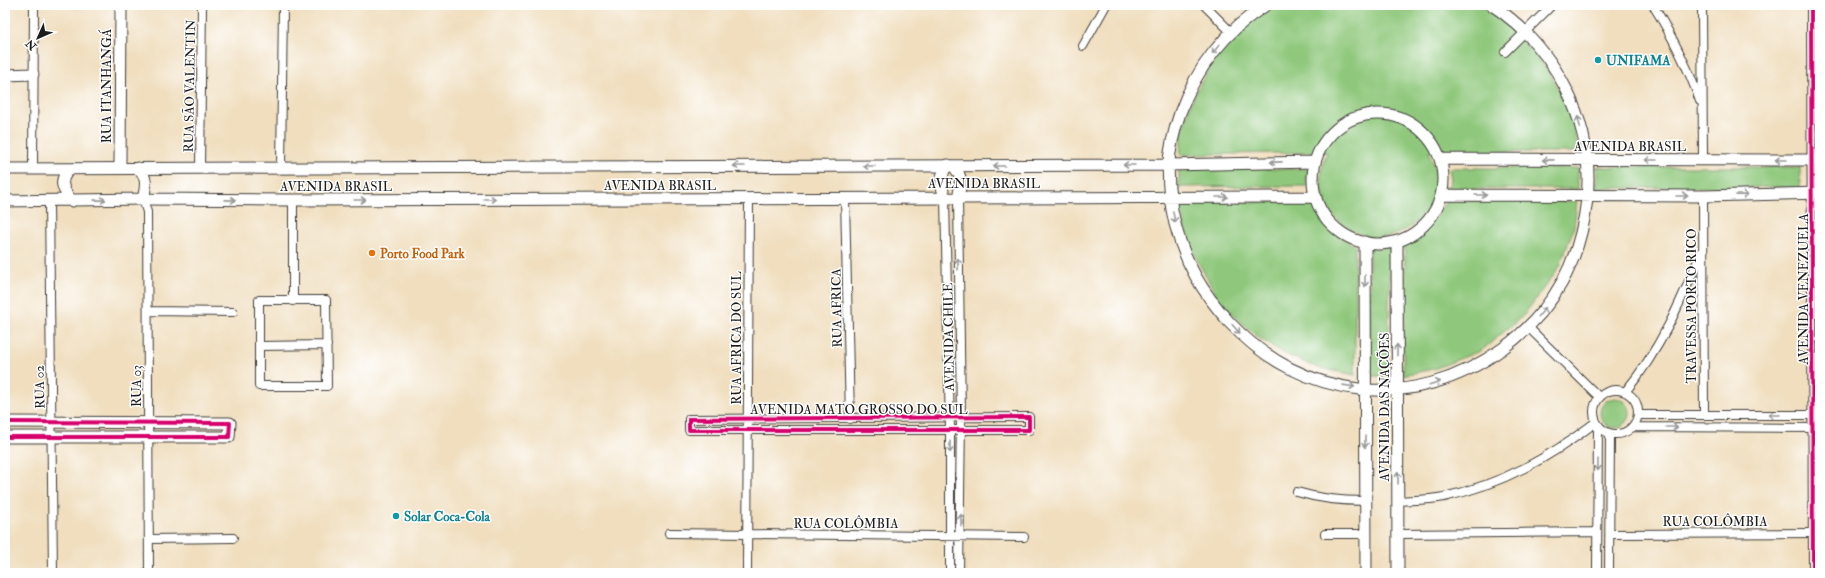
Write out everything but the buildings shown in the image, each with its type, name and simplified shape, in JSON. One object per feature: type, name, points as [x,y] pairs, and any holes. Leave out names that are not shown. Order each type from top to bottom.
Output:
[{"type":"main road","name":"RUA ITANHANGÁ","points":[[120,5],[120,167]]},
{"type":"main road","points":[[1266,5],[1248,16],[1231,32],[1215,49],[1196,75],[1185,100],[1171,143],[1168,165],[1169,197],[1184,253],[1198,283],[1215,307],[1243,337],[1282,365],[1306,376],[1330,384],[1365,389],[1397,389],[1429,385],[1455,376],[1485,361],[1528,328],[1557,292],[1572,262],[1583,230],[1587,195],[1586,160],[1578,116],[1562,81],[1546,54],[1526,32],[1492,5]]},
{"type":"main road","points":[[5,75],[33,74]]},
{"type":"main road","points":[[1379,113],[1399,117],[1417,126],[1432,141],[1441,159],[1444,177],[1442,194],[1433,215],[1418,231],[1397,242],[1384,244],[1365,242],[1342,233],[1331,223],[1322,211],[1316,197],[1313,179],[1315,162],[1323,144],[1339,127],[1360,116],[1379,113]]},
{"type":"main road","name":"AVENIDA BRASIL","points":[[1441,159],[1816,160]]},
{"type":"main road","name":"AVENIDA BRASIL","points":[[5,169],[120,167],[280,168],[1168,165],[1315,162]]},
{"type":"main road","points":[[945,198],[942,190],[942,176],[944,170],[951,166],[960,176],[958,198]]},
{"type":"main road","points":[[138,168],[145,176],[146,180],[143,199]]},
{"type":"main road","points":[[70,169],[66,173],[62,183],[65,192],[72,201]]},
{"type":"main road","points":[[1442,194],[1703,196],[1816,193]]},
{"type":"main road","name":"AVENIDA BRASIL","points":[[5,201],[143,199],[293,200],[1316,197]]},
{"type":"main road","name":"AVENIDA DAS NAÇÕES","points":[[1365,242],[1366,573]]},
{"type":"main road","name":"AVENIDA DAS NAÇÕES","points":[[1397,242],[1398,573]]},
{"type":"main road","points":[[5,422],[230,423],[229,437],[5,437]]},
{"type":"street","points":[[34,5],[34,169]]},
{"type":"street","name":"RUA SÃO VALENTIN","points":[[200,168],[202,5]]},
{"type":"street","points":[[280,168],[283,5]]},
{"type":"street","points":[[1083,46],[1106,5]]},
{"type":"street","points":[[1204,5],[1231,32]]},
{"type":"street","points":[[1505,52],[1552,5]]},
{"type":"street","points":[[1653,5],[1678,46],[1703,107]]},
{"type":"street","points":[[1702,5],[1703,160]]},
{"type":"street","name":"AVENIDA VENEZUELA","points":[[1811,5],[1816,160],[1816,533],[1813,573]]},
{"type":"street","name":"TRAVESSA PORTO RICO","points":[[1703,196],[1704,415]]},
{"type":"street","name":"RUA AFRICA DO SUL","points":[[747,573],[749,198]]},
{"type":"street","name":"RUA AFRICA","points":[[846,198],[850,419]]},
{"type":"street","name":"AVENIDA CHILE","points":[[945,198],[950,418],[950,573]]},
{"type":"street","name":"AVENIDA CHILE","points":[[958,198],[961,418],[960,573]]},
{"type":"street","name":"RUA 03","points":[[143,199],[147,212],[149,573]]},
{"type":"street","name":"RUA 02","points":[[49,200],[53,573]]},
{"type":"street","points":[[293,200],[293,300]]},
{"type":"street","points":[[1625,392],[1648,364],[1658,346],[1689,284],[1703,248]]},
{"type":"street","points":[[259,300],[326,300],[327,345],[327,386],[259,386],[259,300]]},
{"type":"street","points":[[148,311],[233,312]]},
{"type":"street","points":[[1528,328],[1599,397]]},
{"type":"street","points":[[259,346],[327,345]]},
{"type":"street","points":[[1597,424],[1610,434],[1623,434],[1633,427],[1638,415],[1637,406],[1634,400],[1625,392],[1611,390],[1599,397],[1593,411],[1597,424],[1597,573]]},
{"type":"street","points":[[1638,415],[1816,415]]},
{"type":"street","name":"AVENIDA MATO GROSSO DO SUL","points":[[961,418],[1029,418],[1030,430],[689,430],[689,419],[961,418]]},
{"type":"street","points":[[1398,502],[1443,498],[1493,482],[1547,457],[1597,424]]},
{"type":"street","points":[[1633,427],[1816,428]]},
{"type":"street","points":[[1609,573],[1610,434]]},
{"type":"street","points":[[1297,492],[1323,499],[1365,501]]},
{"type":"street","points":[[1398,534],[1597,532]]},
{"type":"street","name":"RUA COLÔMBIA","points":[[669,533],[1024,537]]},
{"type":"street","name":"RUA COLÔMBIA","points":[[1610,534],[1816,533]]},
{"type":"street","points":[[1325,534],[1366,534]]},
{"type":"street","points":[[149,539],[233,538]]},
{"type":"green space","points":[[1273,5],[1480,5],[1513,30],[1548,70],[1571,114],[1578,152],[1429,152],[1434,167],[1435,178],[1431,202],[1421,217],[1403,231],[1384,237],[1365,236],[1347,228],[1333,214],[1324,197],[1321,176],[1327,152],[1180,155],[1182,132],[1197,89],[1218,57],[1230,42],[1243,28]]},
{"type":"green space","points":[[1597,167],[1800,167],[1800,187],[1597,188]]},
{"type":"green space","points":[[1179,168],[1308,169],[1306,178],[1308,186],[1179,187]]},
{"type":"green space","points":[[1449,168],[1578,168],[1578,189],[1449,189],[1451,179]]},
{"type":"green space","points":[[1446,201],[1577,201],[1574,227],[1560,266],[1524,315],[1482,350],[1434,369],[1403,375],[1405,242],[1429,225]]},
{"type":"green space","points":[[1180,202],[1312,202],[1325,226],[1355,246],[1355,375],[1318,368],[1287,355],[1259,338],[1239,320],[1218,298],[1197,260],[1184,226]]},
{"type":"green space","points":[[1369,247],[1390,247],[1388,376],[1371,376]]},
{"type":"green space","points":[[1615,398],[1626,402],[1630,413],[1626,424],[1615,428],[1604,424],[1600,413],[1604,402]]},
{"type":"cycle path","points":[[1811,5],[1813,573]]},
{"type":"cycle path","points":[[1029,417],[1029,430],[689,430],[689,419],[1029,417]]},
{"type":"cycle path","points":[[5,422],[230,423],[229,437],[5,437]]},
{"type":"place","name":"UNIFAMA","points":[[1598,60]]},
{"type":"place","name":"Porto Food Park","points":[[372,253]]},
{"type":"place","name":"Solar Coca-Cola","points":[[396,516]]}]
